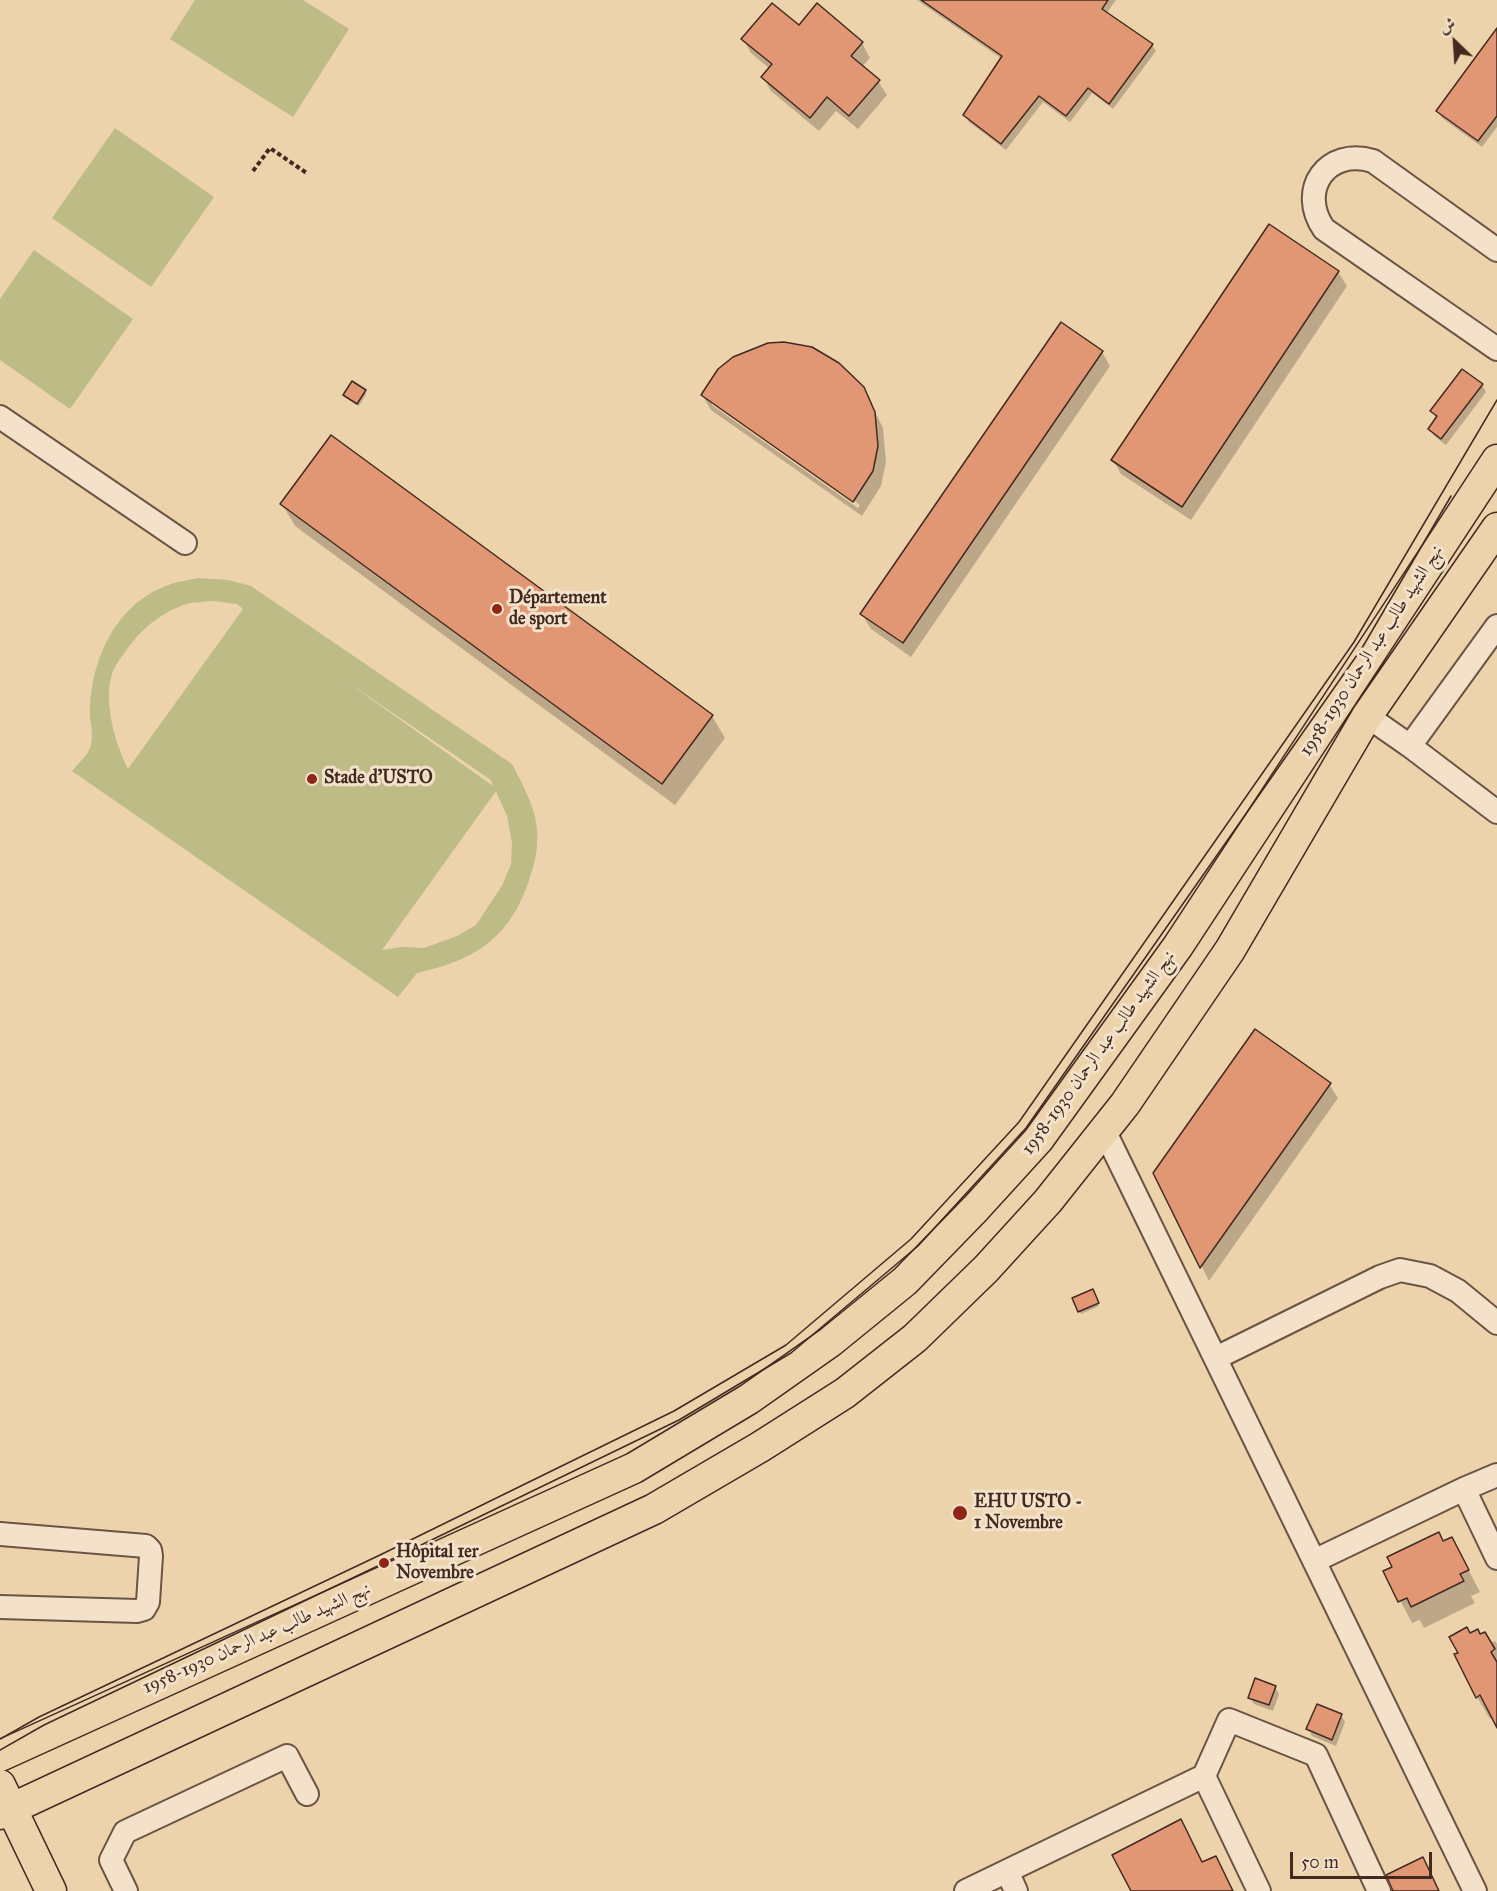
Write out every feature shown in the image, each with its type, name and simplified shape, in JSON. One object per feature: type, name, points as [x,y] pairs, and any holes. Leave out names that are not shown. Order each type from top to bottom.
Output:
[{"type":"main road","name":"نهج الشهيد طالب عبد الرحمان 1930-1958","points":[[0,1756],[634,1468],[749,1399],[830,1342],[905,1281],[976,1208],[1045,1131],[1178,946],[1497,460]]},
{"type":"main road","name":"نهج الشهيد طالب عبد الرحمان 1930-1958","points":[[4,1803],[654,1509],[760,1447],[845,1393],[915,1338],[986,1269],[1017,1235],[1125,1104],[1230,950],[1367,716],[1497,528]]},
{"type":"main road","points":[[4,1803],[51,1891]]},
{"type":"street","points":[[1497,250],[1373,161],[1361,157],[1335,162],[1325,170],[1313,193],[1313,206],[1324,230],[1497,349]]},
{"type":"street","points":[[0,417],[185,543]]},
{"type":"street","points":[[1410,746],[1497,626]]},
{"type":"street","points":[[1367,716],[1497,812]]},
{"type":"street","points":[[1104,1130],[1475,1891]]},
{"type":"street","points":[[1215,1358],[1380,1277],[1400,1270],[1430,1276],[1458,1291],[1497,1323]]},
{"type":"street","points":[[1314,1561],[1497,1475]]},
{"type":"street","points":[[1464,1489],[1497,1558]]},
{"type":"street","points":[[0,1534],[146,1546],[151,1556],[148,1602],[144,1609],[137,1611],[0,1607]]},
{"type":"street","points":[[966,1891],[1012,1881],[1204,1776],[1229,1720],[1316,1755],[1379,1891]]},
{"type":"street","points":[[126,1891],[111,1860],[125,1832],[287,1756],[307,1794]]},
{"type":"street","points":[[1204,1776],[1259,1891]]},
{"type":"path","points":[[253,171],[270,148],[308,174]]},
{"type":"shaded area","points":[[195,0],[303,0],[349,29],[293,117],[170,39]]},
{"type":"shaded area","points":[[115,128],[214,197],[151,287],[52,218]]},
{"type":"shaded area","points":[[34,250],[133,319],[70,409],[0,360],[0,299]]},
{"type":"shaded area","name":"Stade d'USTO","points":[[199,578],[228,580],[251,586],[512,764],[533,810],[537,826],[537,850],[523,895],[514,914],[490,942],[458,960],[417,973],[398,997],[72,771],[86,755],[91,745],[92,688],[96,669],[111,633],[136,604],[152,592],[171,584]],"holes":[[[213,601],[237,604],[243,609],[128,769],[115,734],[109,707],[113,671],[136,637],[156,620],[186,604]],[[343,679],[491,780],[493,786]],[[496,791],[507,816],[512,843],[511,864],[503,884],[476,925],[457,936],[424,948],[401,947],[382,950]]]},
{"type":"building","points":[[921,0],[1108,0],[1102,9],[1153,44],[1109,104],[1088,88],[1066,116],[1039,96],[1001,144],[963,115],[1002,56]]},
{"type":"building","points":[[772,3],[799,25],[817,3],[863,42],[851,56],[880,80],[849,116],[827,97],[810,118],[761,77],[772,64],[741,39]]},
{"type":"building","points":[[1497,28],[1497,116],[1478,141],[1436,111]]},
{"type":"building","points":[[1269,224],[1339,271],[1182,507],[1111,460]]},
{"type":"building","points":[[1061,322],[1103,351],[903,643],[860,614]]},
{"type":"building","points":[[784,342],[812,347],[839,363],[864,387],[875,412],[878,446],[873,471],[853,502],[701,395],[718,369],[733,357],[768,343]]},
{"type":"building","points":[[1462,369],[1483,384],[1441,439],[1428,429],[1437,416],[1430,411]]},
{"type":"building","points":[[352,381],[366,390],[357,404],[343,395]]},
{"type":"building","name":"Département de sport","points":[[331,435],[713,715],[662,784],[280,504]]},
{"type":"building","points":[[1255,1029],[1331,1083],[1200,1268],[1153,1173]]},
{"type":"building","points":[[1093,1289],[1099,1303],[1078,1312],[1072,1298]]},
{"type":"building","points":[[1439,1532],[1443,1541],[1452,1537],[1469,1570],[1460,1574],[1464,1581],[1411,1607],[1407,1598],[1398,1602],[1383,1571],[1392,1567],[1387,1557]]},
{"type":"building","points":[[1467,1627],[1470,1633],[1478,1629],[1480,1634],[1485,1632],[1495,1649],[1491,1652],[1497,1662],[1497,1728],[1480,1695],[1476,1698],[1454,1654],[1458,1653],[1449,1637]]},
{"type":"building","points":[[1255,1678],[1276,1686],[1269,1705],[1248,1698]]},
{"type":"building","points":[[1317,1704],[1342,1714],[1332,1740],[1306,1729]]},
{"type":"building","points":[[1181,1819],[1202,1862],[1216,1856],[1233,1891],[1131,1891],[1112,1855]]},
{"type":"building","points":[[1423,1857],[1439,1891],[1393,1891],[1386,1875]]},
{"type":"tram line","points":[[0,1739],[39,1717],[380,1555],[674,1411],[786,1345],[911,1239],[1019,1122],[1354,642],[1497,400]]},
{"type":"tram line","points":[[0,1750],[44,1725],[679,1420],[791,1353],[918,1246],[1026,1128],[1362,648],[1451,496]]},
{"type":"place","name":"Département de sport","points":[[497,609]]},
{"type":"place","name":"Stade d'USTO","points":[[312,779]]},
{"type":"place","name":"EHU USTO - 1 Novembre","points":[[960,1513]]},
{"type":"place","name":"Hôpital 1er Novembre","points":[[384,1563]]}]
